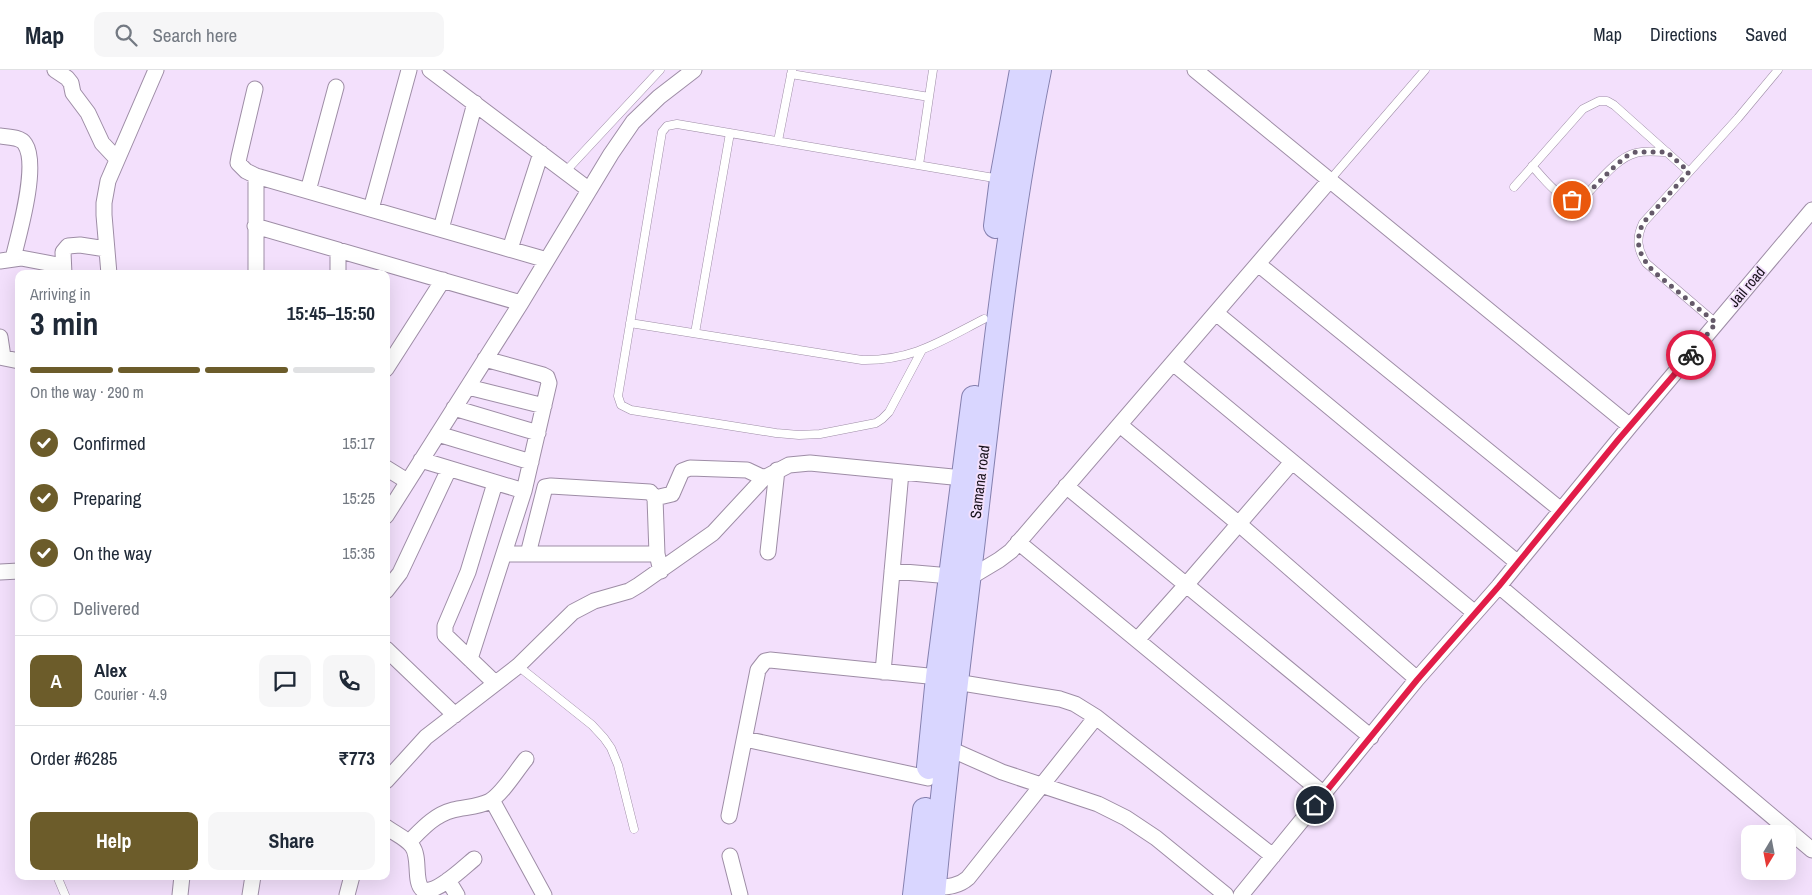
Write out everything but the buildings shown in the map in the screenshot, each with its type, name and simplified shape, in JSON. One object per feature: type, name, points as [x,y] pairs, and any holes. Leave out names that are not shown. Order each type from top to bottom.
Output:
[{"type":"main road","name":"Samana road","points":[[939,892],[928,778],[947,680],[960,577],[999,317],[1022,70]]},
{"type":"main road","name":"Samana road","points":[[960,577],[963,478],[984,319],[1011,180],[1029,119],[1039,70]]},
{"type":"main road","name":"Samana road","points":[[939,892],[948,748],[947,680]]},
{"type":"street","points":[[55,70],[71,83],[73,93],[88,113],[102,143],[117,159]]},
{"type":"street","points":[[109,270],[104,203],[108,181],[156,70]]},
{"type":"street","points":[[371,209],[409,70]]},
{"type":"street","points":[[430,70],[588,189]]},
{"type":"street","points":[[390,509],[521,303],[588,189],[633,122],[659,97],[694,70]]},
{"type":"street","points":[[1195,70],[1630,426]]},
{"type":"street","points":[[308,191],[336,87]]},
{"type":"street","points":[[254,89],[238,163],[256,176],[547,260]]},
{"type":"street","points":[[441,229],[475,103]]},
{"type":"street","points":[[0,136],[22,140],[28,150],[29,163],[25,209],[4,260],[0,276]]},
{"type":"street","points":[[510,250],[541,153]]},
{"type":"street","points":[[256,176],[256,270]]},
{"type":"street","points":[[892,571],[960,577],[999,560],[1018,542],[1120,425],[1329,181]]},
{"type":"street","name":"Jail road","points":[[1241,895],[1370,736],[1499,586],[1630,426],[1812,210]]},
{"type":"street","points":[[256,226],[521,303]]},
{"type":"street","points":[[4,260],[30,259],[64,270],[63,252],[68,246],[80,245],[106,249]]},
{"type":"street","points":[[338,250],[338,270]]},
{"type":"street","points":[[1258,264],[1561,510]]},
{"type":"street","points":[[390,363],[443,280]]},
{"type":"street","points":[[1216,313],[1518,563]]},
{"type":"street","points":[[0,337],[1,357],[15,360]]},
{"type":"street","points":[[470,659],[524,491],[549,383],[547,377],[543,375],[485,359]]},
{"type":"street","points":[[1173,363],[1475,613]]},
{"type":"street","points":[[468,387],[544,406]]},
{"type":"street","points":[[454,408],[538,433]]},
{"type":"street","points":[[1120,425],[1239,524],[1417,680]]},
{"type":"street","points":[[438,434],[531,462]]},
{"type":"street","points":[[421,460],[524,491]]},
{"type":"street","points":[[1137,640],[1292,462]]},
{"type":"street","points":[[390,777],[426,737],[518,666],[573,612],[594,601],[629,591],[660,571],[714,533],[770,474],[789,465],[810,463],[963,478]]},
{"type":"street","points":[[654,498],[672,494],[682,471],[690,468],[747,470],[770,474]]},
{"type":"street","points":[[390,586],[400,573],[449,469]]},
{"type":"street","points":[[390,470],[407,481]]},
{"type":"street","points":[[883,672],[901,472]]},
{"type":"street","points":[[768,552],[770,474]]},
{"type":"street","points":[[494,483],[468,572],[445,626],[445,635],[496,683]]},
{"type":"street","points":[[528,554],[543,491],[547,486],[650,492],[654,498],[657,554],[660,571]]},
{"type":"street","points":[[1066,486],[1370,736]]},
{"type":"street","points":[[1018,542],[1324,794]]},
{"type":"street","points":[[504,554],[657,554]]},
{"type":"street","points":[[0,572],[15,571]]},
{"type":"street","points":[[1499,586],[1812,850]]},
{"type":"street","points":[[390,653],[455,715]]},
{"type":"street","points":[[729,816],[758,670],[765,661],[770,660],[947,680],[1060,698],[1075,704],[1096,717],[1273,856]]},
{"type":"street","points":[[939,892],[962,883],[968,878],[1096,717]]},
{"type":"street","points":[[745,738],[928,778]]},
{"type":"street","points":[[948,748],[980,763],[1041,786],[1098,804],[1126,818],[1156,838],[1226,895]]},
{"type":"street","points":[[409,842],[432,820],[442,814],[492,800],[526,759]]},
{"type":"street","points":[[492,800],[544,895]]},
{"type":"street","points":[[390,830],[409,842],[416,854],[420,887],[428,891],[448,880],[474,859]]},
{"type":"street","points":[[730,856],[740,895]]},
{"type":"street","points":[[180,895],[182,880]]},
{"type":"street","points":[[250,895],[252,880]]},
{"type":"street","points":[[348,895],[351,880]]},
{"type":"street","points":[[448,880],[457,895]]},
{"type":"lane","points":[[565,172],[660,70]]},
{"type":"lane","points":[[919,165],[933,70]]},
{"type":"lane","points":[[1329,181],[1425,70]]},
{"type":"lane","points":[[1716,323],[1653,271],[1646,263],[1640,253],[1638,233],[1643,223],[1738,118],[1778,70]]},
{"type":"lane","points":[[778,141],[792,72],[929,97]]},
{"type":"lane","points":[[1514,187],[1583,109],[1599,101],[1607,101],[1614,105],[1689,172]]},
{"type":"lane","points":[[922,350],[889,412],[876,423],[820,434],[784,434],[631,410],[621,405],[618,396],[662,132],[667,126],[672,124],[1011,180]]},
{"type":"lane","points":[[695,333],[730,133]]},
{"type":"lane","points":[[1532,166],[1557,192],[1564,197],[1577,200],[1583,198],[1627,156],[1636,152],[1667,152]]},
{"type":"lane","points":[[630,323],[862,360],[891,359],[922,350],[984,319]]},
{"type":"lane","points":[[518,666],[592,725],[604,738],[611,748],[618,765],[634,829]]},
{"type":"lane","points":[[59,880],[66,895]]},
{"type":"way so far","points":[[1572,200],[1583,198],[1616,165],[1627,156],[1636,152],[1667,152],[1689,172],[1643,223],[1638,233],[1638,244],[1640,253],[1653,271],[1716,323],[1691,355]]},
{"type":"route","points":[[1315,805],[1417,680],[1499,586],[1618,440],[1691,355]]}]
